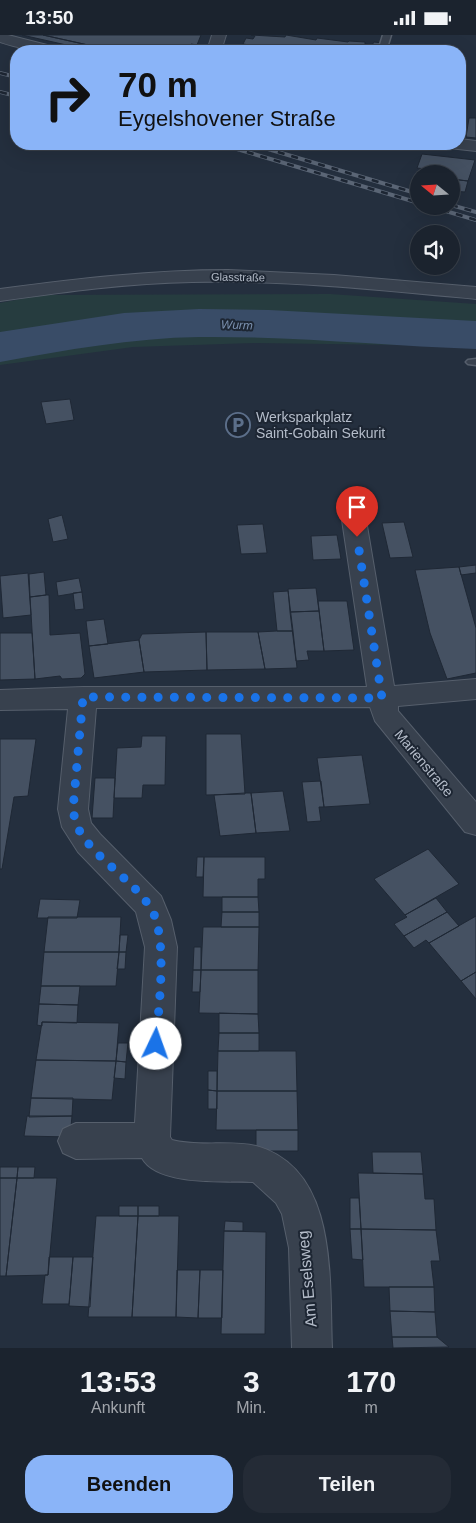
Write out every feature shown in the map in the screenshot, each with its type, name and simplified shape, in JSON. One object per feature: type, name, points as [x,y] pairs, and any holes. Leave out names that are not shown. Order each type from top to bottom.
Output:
[{"type":"street","points":[[0,37],[27,45]]},
{"type":"street","name":"Glasstraße","points":[[0,295],[94,282],[192,276],[252,276],[401,285],[476,293]]},
{"type":"street","name":"Marienstraße","points":[[354,520],[385,714],[396,730],[476,823]]},
{"type":"street","points":[[0,700],[83,697],[382,698],[436,695],[476,689]]},
{"type":"street","points":[[76,1141],[152,1140],[162,947],[150,905],[89,843],[77,827],[73,809],[83,697]]},
{"type":"street","name":"Am Eselsweg","points":[[152,1140],[159,1153],[185,1161],[254,1164],[265,1168],[289,1190],[300,1207],[308,1248],[312,1348]]},
{"type":"green space","points":[[330,294],[476,304],[476,346],[254,343],[133,347],[0,365],[0,303],[42,295]]},
{"type":"building","points":[[22,35],[43,35],[88,45],[66,45]]},
{"type":"building","points":[[43,35],[201,35],[197,45],[88,45]]},
{"type":"building","points":[[251,35],[285,37],[286,35],[316,40],[317,38],[365,42],[365,44],[372,45],[243,44],[246,38],[253,39],[255,36]]},
{"type":"building","points":[[374,42],[382,43],[381,45],[372,45]]},
{"type":"building","points":[[469,118],[476,118],[476,138],[466,137]]},
{"type":"building","points":[[422,154],[475,160],[468,181],[460,180],[460,165],[418,165]]},
{"type":"building","points":[[460,180],[468,181],[465,192],[460,192]]},
{"type":"building","points":[[70,399],[74,420],[46,424],[41,402]]},
{"type":"building","points":[[62,515],[68,539],[53,542],[48,519]]},
{"type":"building","points":[[404,522],[413,557],[390,558],[382,523]]},
{"type":"building","points":[[263,524],[267,553],[241,554],[237,525]]},
{"type":"building","points":[[337,535],[341,559],[313,560],[311,536]]},
{"type":"building","points":[[476,565],[476,573],[461,575],[459,567]]},
{"type":"building","points":[[459,567],[476,628],[476,673],[447,679],[430,633],[415,570]]},
{"type":"building","points":[[44,572],[46,595],[30,597],[29,574]]},
{"type":"building","points":[[28,573],[31,615],[3,618],[0,576]]},
{"type":"building","points":[[79,578],[82,592],[58,596],[56,582]]},
{"type":"building","points":[[316,588],[319,611],[290,612],[288,589]]},
{"type":"building","points":[[288,591],[293,631],[277,631],[273,592]]},
{"type":"building","points":[[82,592],[84,609],[75,610],[73,593]]},
{"type":"building","points":[[49,595],[50,635],[80,633],[85,674],[81,678],[62,679],[60,676],[35,679],[30,597]]},
{"type":"building","points":[[318,601],[347,601],[354,650],[324,651]]},
{"type":"building","points":[[319,611],[324,651],[307,651],[309,660],[296,661],[290,612]]},
{"type":"building","points":[[104,619],[108,644],[89,646],[86,621]]},
{"type":"building","points":[[293,631],[297,668],[265,669],[258,632]]},
{"type":"building","points":[[206,632],[258,632],[265,669],[207,670]]},
{"type":"building","points":[[206,632],[207,670],[144,672],[139,640],[142,634]]},
{"type":"building","points":[[0,633],[32,633],[35,679],[0,680]]},
{"type":"building","points":[[139,640],[144,672],[94,678],[89,646]]},
{"type":"building","points":[[206,734],[241,734],[245,794],[206,795]]},
{"type":"building","points":[[142,736],[166,736],[165,785],[143,785],[142,798],[114,798],[117,748],[141,747]]},
{"type":"building","points":[[0,739],[36,739],[28,796],[14,797],[2,869],[0,869]]},
{"type":"building","points":[[362,755],[370,804],[324,807],[317,758]]},
{"type":"building","points":[[95,778],[115,778],[113,818],[92,818]]},
{"type":"building","points":[[321,781],[324,807],[319,807],[321,821],[307,822],[302,782]]},
{"type":"building","points":[[283,791],[290,831],[256,833],[251,793]]},
{"type":"building","points":[[251,793],[256,833],[220,836],[214,795]]},
{"type":"building","points":[[428,849],[459,884],[405,915],[374,879]]},
{"type":"building","points":[[197,857],[204,857],[203,877],[196,877]]},
{"type":"building","points":[[204,857],[265,857],[265,879],[258,879],[258,897],[203,897]]},
{"type":"building","points":[[222,897],[258,897],[259,912],[222,912]]},
{"type":"building","points":[[436,898],[447,912],[404,936],[394,924],[407,917],[405,915]]},
{"type":"building","points":[[40,899],[80,900],[77,918],[37,918]]},
{"type":"building","points":[[222,912],[259,912],[259,927],[221,927]]},
{"type":"building","points":[[447,912],[459,926],[429,943],[426,940],[414,948],[404,936]]},
{"type":"building","points":[[476,916],[476,972],[461,981],[429,943]]},
{"type":"building","points":[[48,917],[121,917],[119,952],[44,952]]},
{"type":"building","points":[[203,927],[259,927],[258,970],[201,970]]},
{"type":"building","points":[[120,935],[128,935],[126,952],[119,952]]},
{"type":"building","points":[[194,947],[201,947],[201,970],[193,970]]},
{"type":"building","points":[[44,952],[119,952],[116,986],[41,986]]},
{"type":"building","points":[[119,952],[126,952],[125,969],[117,969]]},
{"type":"building","points":[[193,970],[201,970],[200,992],[192,992]]},
{"type":"building","points":[[201,970],[258,970],[258,1014],[199,1013]]},
{"type":"building","points":[[476,972],[476,999],[461,981]]},
{"type":"building","points":[[41,986],[80,986],[78,1005],[39,1004]]},
{"type":"building","points":[[39,1004],[78,1005],[77,1023],[42,1022],[42,1026],[37,1025]]},
{"type":"building","points":[[219,1013],[258,1014],[259,1033],[219,1033]]},
{"type":"building","points":[[42,1022],[119,1023],[116,1061],[36,1060]]},
{"type":"building","points":[[219,1033],[259,1033],[259,1051],[218,1051]]},
{"type":"building","points":[[118,1043],[128,1043],[126,1062],[116,1061]]},
{"type":"building","points":[[218,1051],[296,1051],[297,1091],[217,1091]]},
{"type":"building","points":[[36,1060],[116,1061],[112,1100],[31,1098]]},
{"type":"building","points":[[116,1061],[126,1062],[125,1079],[114,1078]]},
{"type":"building","points":[[208,1071],[217,1071],[217,1091],[208,1090]]},
{"type":"building","points":[[208,1090],[217,1091],[217,1109],[208,1109]]},
{"type":"building","points":[[217,1091],[297,1091],[298,1130],[216,1130]]},
{"type":"building","points":[[31,1098],[73,1098],[72,1116],[29,1117]]},
{"type":"building","points":[[27,1116],[72,1116],[70,1137],[24,1136]]},
{"type":"building","points":[[256,1130],[298,1130],[298,1151],[256,1151]]},
{"type":"building","points":[[372,1152],[421,1152],[423,1174],[373,1173]]},
{"type":"building","points":[[0,1167],[18,1167],[17,1178],[0,1178]]},
{"type":"building","points":[[18,1167],[35,1167],[34,1178],[17,1178]]},
{"type":"building","points":[[358,1173],[423,1174],[425,1199],[434,1199],[436,1230],[361,1229]]},
{"type":"building","points":[[0,1178],[17,1178],[6,1276],[0,1276]]},
{"type":"building","points":[[17,1178],[57,1178],[48,1275],[6,1276]]},
{"type":"building","points":[[350,1198],[359,1198],[361,1229],[350,1229]]},
{"type":"building","points":[[119,1206],[138,1206],[138,1216],[119,1216]]},
{"type":"building","points":[[138,1206],[159,1206],[159,1216],[138,1216]]},
{"type":"building","points":[[96,1216],[138,1216],[132,1317],[88,1317]]},
{"type":"building","points":[[138,1216],[179,1216],[176,1317],[132,1317]]},
{"type":"building","points":[[225,1221],[243,1222],[243,1231],[224,1231]]},
{"type":"building","points":[[350,1229],[361,1229],[363,1260],[352,1259]]},
{"type":"building","points":[[361,1229],[436,1230],[440,1261],[431,1261],[434,1287],[364,1287]]},
{"type":"building","points":[[224,1231],[266,1232],[265,1334],[221,1334]]},
{"type":"building","points":[[49,1257],[73,1257],[69,1304],[42,1304],[45,1275],[48,1275]]},
{"type":"building","points":[[73,1257],[93,1257],[90,1307],[69,1306]]},
{"type":"building","points":[[177,1270],[200,1270],[198,1318],[176,1317]]},
{"type":"building","points":[[200,1270],[223,1270],[222,1318],[198,1318]]},
{"type":"building","points":[[389,1287],[434,1287],[435,1312],[390,1311]]},
{"type":"building","points":[[390,1311],[435,1312],[437,1337],[392,1337]]},
{"type":"building","points":[[392,1337],[437,1337],[449,1347],[393,1348]]},
{"type":"waterway","name":"Wurm","points":[[0,347],[74,334],[124,328],[199,323],[269,324],[476,335]]},
{"type":"railway","points":[[0,73],[10,76]]},
{"type":"railway","points":[[0,92],[10,94]]},
{"type":"railway","points":[[240,150],[410,200]]},
{"type":"railway","points":[[271,150],[410,191]]},
{"type":"railway","points":[[460,208],[476,212]]},
{"type":"railway","points":[[459,215],[476,220]]},
{"type":"place","name":"Werksparkplatz Saint-Gobain Sekurit","points":[[238,425]]},
{"type":"route","points":[[156,1044],[162,947],[150,905],[89,843],[77,827],[73,809],[83,697],[382,698],[357,537]]}]
